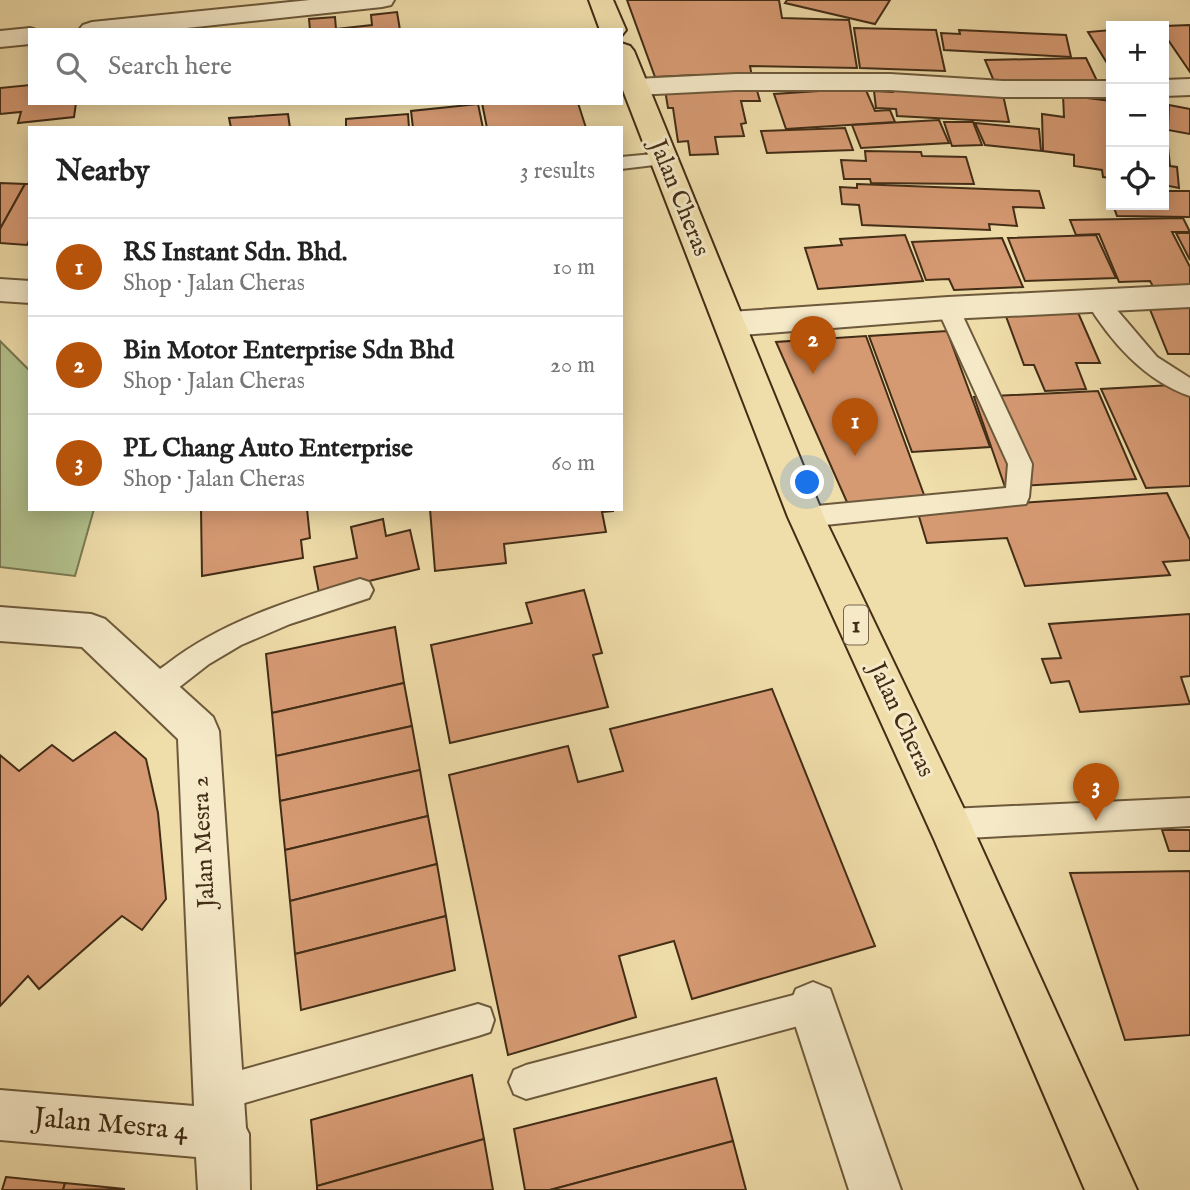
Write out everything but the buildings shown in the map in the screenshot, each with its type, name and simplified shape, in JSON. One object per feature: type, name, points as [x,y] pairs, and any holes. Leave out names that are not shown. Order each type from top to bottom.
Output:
[{"type":"main road","points":[[601,0],[612,28]]},
{"type":"main road","name":"Jalan Cheras","points":[[623,56],[806,517],[949,824],[1111,1190]]},
{"type":"street","points":[[106,28],[251,7],[382,0]]},
{"type":"street","points":[[0,39],[28,36]]},
{"type":"street","points":[[636,88],[736,82],[890,82],[1003,89],[1106,89]]},
{"type":"street","points":[[1169,88],[1190,87]]},
{"type":"street","points":[[0,290],[28,292]]},
{"type":"street","points":[[730,324],[948,308],[1190,296]]},
{"type":"street","name":"Jalan Mesra 2","points":[[0,624],[91,631],[198,731],[224,1190]]},
{"type":"street","points":[[813,1006],[875,1190]]},
{"type":"street","name":"Jalan Mesra 4","points":[[0,1115],[221,1114]]},
{"type":"lane","points":[[623,163],[664,159]]},
{"type":"lane","points":[[1097,301],[1146,360],[1180,384],[1190,387]]},
{"type":"lane","points":[[806,517],[1017,497],[1020,464],[948,308]]},
{"type":"lane","points":[[154,690],[213,646],[239,633],[267,620],[360,590]]},
{"type":"lane","points":[[949,824],[1190,812]]},
{"type":"lane","points":[[526,1082],[813,1006]]},
{"type":"lane","points":[[221,1114],[478,1020]]},
{"type":"green space","points":[[0,341],[28,369],[28,511],[93,511],[75,576],[0,567]]},
{"type":"place","name":"Bin Motor Enterprise Sdn Bhd","points":[[813,374]]},
{"type":"place","name":"RS Instant Sdn. Bhd.","points":[[855,456]]},
{"type":"place","name":"PL Chang Auto Enterprise","points":[[1096,821]]}]
